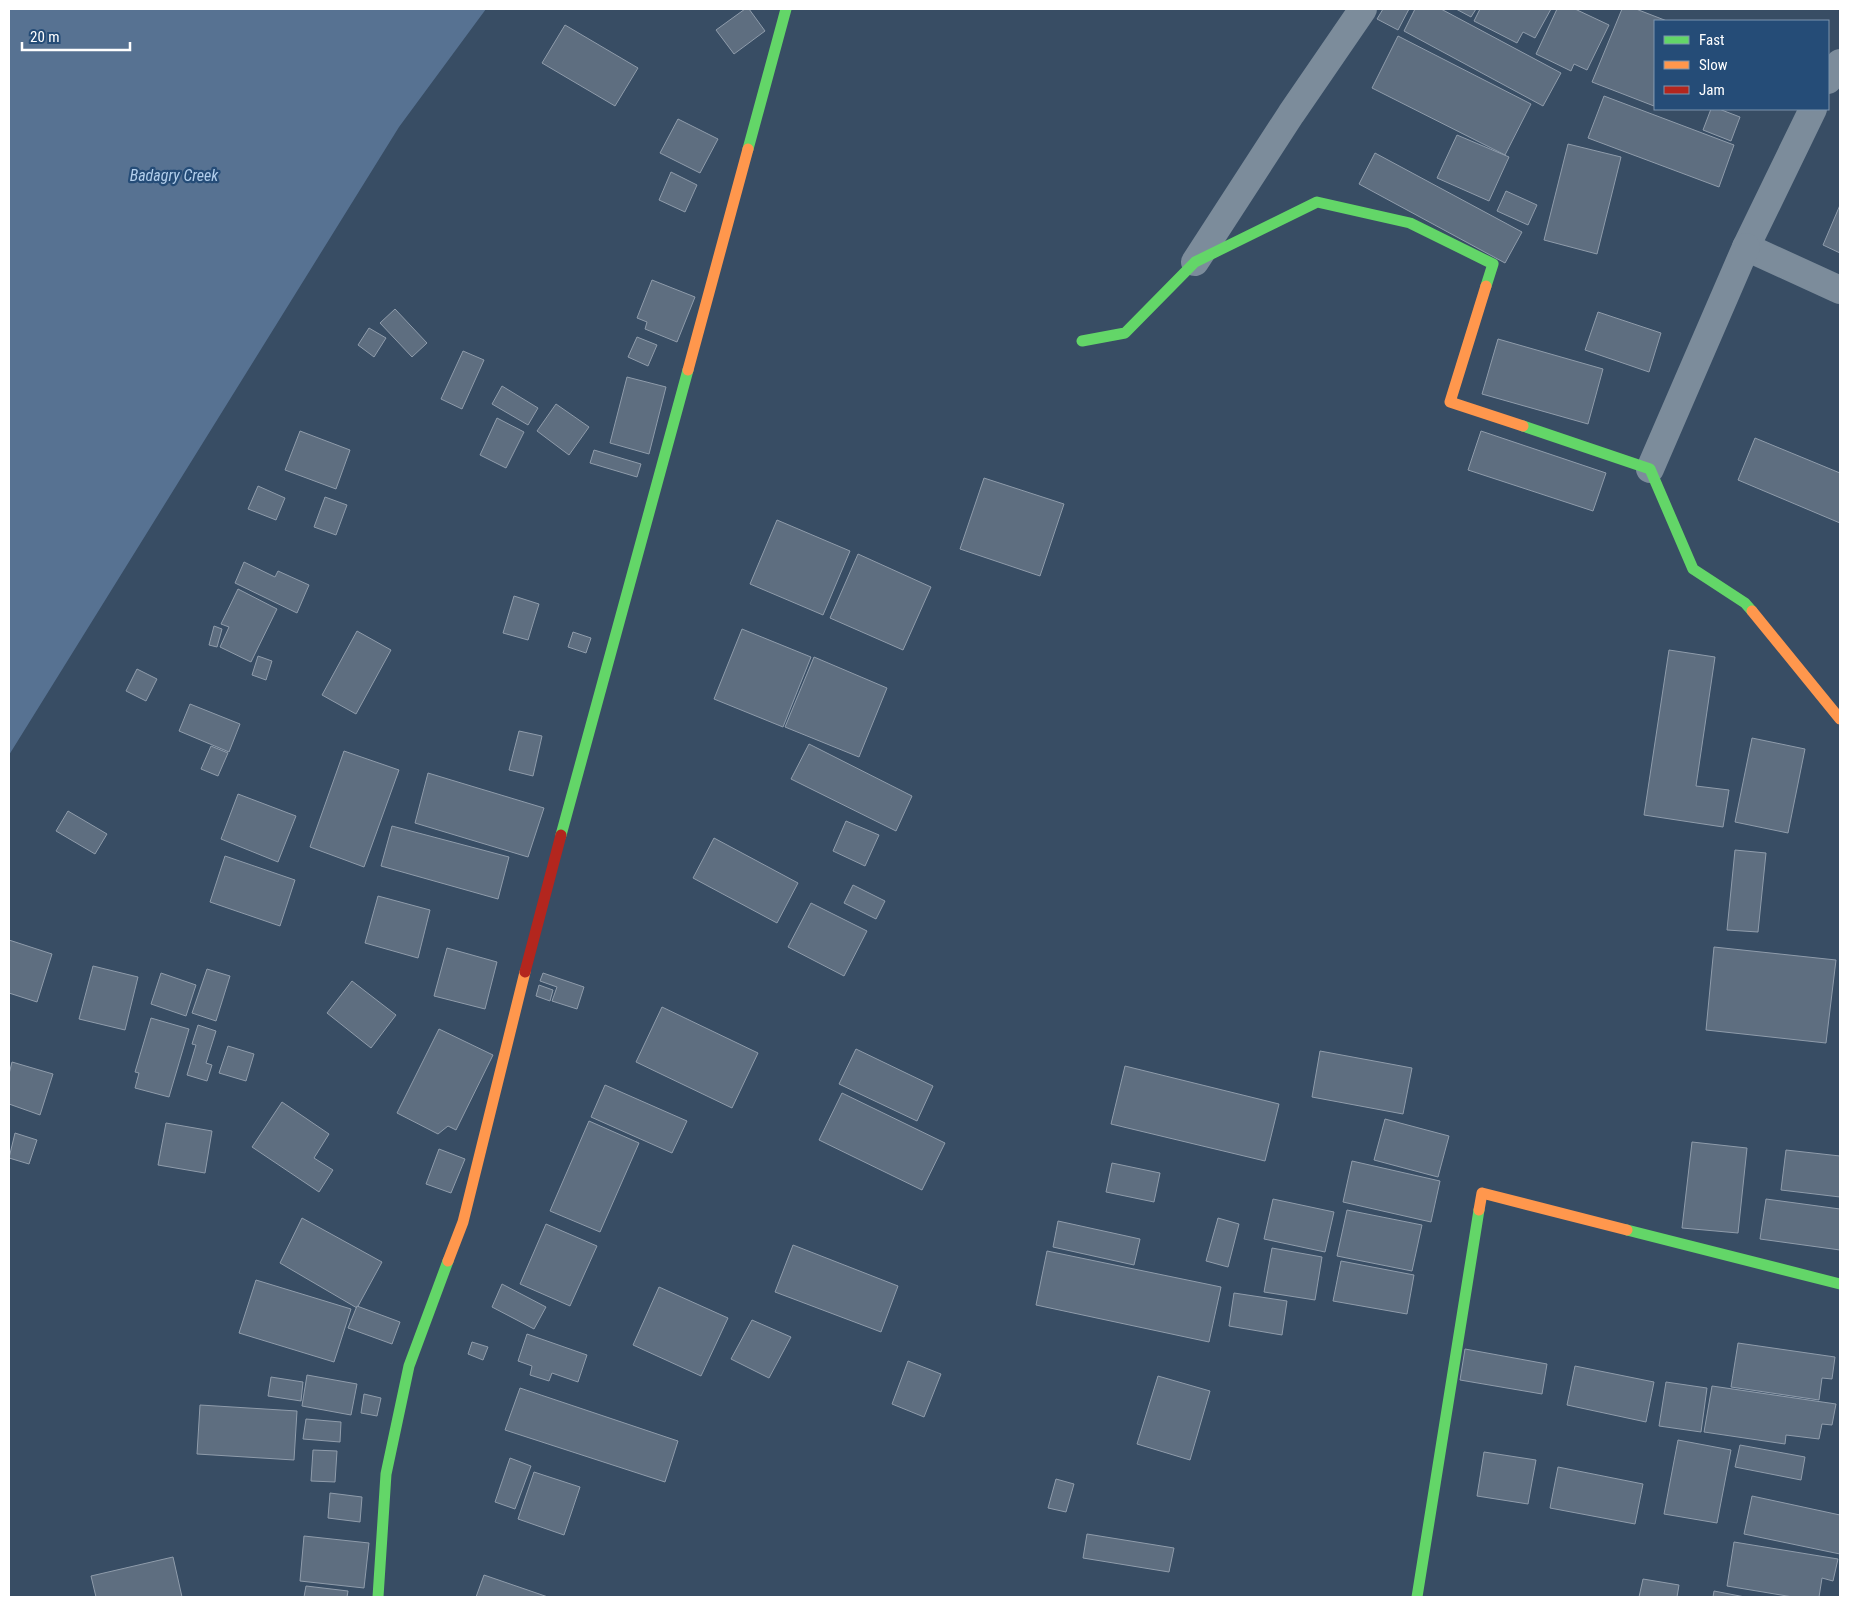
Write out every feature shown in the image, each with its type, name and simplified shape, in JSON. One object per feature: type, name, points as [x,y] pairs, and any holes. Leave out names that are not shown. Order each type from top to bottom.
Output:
[{"type":"street","points":[[378,1597],[386,1474],[409,1366],[462,1222],[535,932],[786,9]]},
{"type":"street","points":[[1082,340],[1125,333],[1195,262],[1291,114],[1363,9]]},
{"type":"street","points":[[1829,79],[1840,63]]},
{"type":"street","points":[[1813,110],[1746,248],[1650,469],[1693,569],[1745,603],[1840,719]]},
{"type":"street","points":[[1195,262],[1317,202],[1410,222],[1493,264],[1450,402],[1650,469]]},
{"type":"street","points":[[1746,248],[1840,290]]},
{"type":"street","points":[[1417,1597],[1482,1193],[1840,1284]]},
{"type":"water","name":"Badagry Creek","points":[[9,9],[486,9],[399,127],[9,755]]},
{"type":"building","points":[[745,9],[749,9],[765,31],[734,54],[716,30]]},
{"type":"building","points":[[1383,9],[1409,9],[1398,30],[1377,19]]},
{"type":"building","points":[[1415,9],[1441,9],[1561,73],[1543,106],[1404,31]]},
{"type":"building","points":[[1456,9],[1476,9],[1471,17]]},
{"type":"building","points":[[1480,9],[1551,9],[1535,38],[1523,32],[1517,43],[1474,21]]},
{"type":"building","points":[[1557,9],[1575,9],[1609,25],[1587,70],[1574,64],[1571,71],[1536,54]]},
{"type":"building","points":[[1622,9],[1636,9],[1664,20],[1654,20],[1654,106],[1592,82]]},
{"type":"building","points":[[565,25],[638,68],[615,106],[542,63]]},
{"type":"building","points":[[1398,36],[1531,104],[1505,155],[1372,88]]},
{"type":"building","points":[[1604,96],[1734,145],[1719,187],[1588,138]]},
{"type":"building","points":[[1711,110],[1722,110],[1740,117],[1731,141],[1703,130]]},
{"type":"building","points":[[678,119],[718,139],[700,173],[660,153]]},
{"type":"building","points":[[1457,135],[1509,157],[1489,201],[1437,178]]},
{"type":"building","points":[[1568,144],[1621,157],[1597,254],[1544,240]]},
{"type":"building","points":[[1375,153],[1522,232],[1505,263],[1359,184]]},
{"type":"building","points":[[671,172],[697,185],[685,212],[659,200]]},
{"type":"building","points":[[1506,191],[1537,205],[1528,225],[1497,211]]},
{"type":"building","points":[[1840,205],[1840,253],[1823,245]]},
{"type":"building","points":[[652,280],[695,297],[677,342],[645,329],[647,322],[637,318]]},
{"type":"building","points":[[395,309],[427,343],[412,357],[380,323]]},
{"type":"building","points":[[1598,312],[1661,333],[1649,372],[1585,350]]},
{"type":"building","points":[[369,328],[386,338],[374,357],[358,345]]},
{"type":"building","points":[[637,337],[657,345],[648,366],[628,357]]},
{"type":"building","points":[[1498,339],[1603,369],[1588,424],[1482,394]]},
{"type":"building","points":[[463,351],[484,360],[462,409],[441,399]]},
{"type":"building","points":[[627,377],[666,387],[649,454],[610,443]]},
{"type":"building","points":[[502,386],[538,408],[528,425],[492,404]]},
{"type":"building","points":[[556,404],[589,427],[569,455],[537,431]]},
{"type":"building","points":[[497,418],[524,432],[506,468],[480,455]]},
{"type":"building","points":[[300,431],[350,450],[336,489],[285,470]]},
{"type":"building","points":[[1481,431],[1606,473],[1593,511],[1468,470]]},
{"type":"building","points":[[1755,438],[1840,473],[1840,523],[1738,480]]},
{"type":"building","points":[[594,450],[641,464],[637,477],[590,463]]},
{"type":"building","points":[[984,478],[1064,504],[1040,576],[960,549]]},
{"type":"building","points":[[258,486],[285,498],[276,520],[248,509]]},
{"type":"building","points":[[325,497],[347,505],[336,535],[314,527]]},
{"type":"building","points":[[777,520],[850,551],[823,615],[750,584]]},
{"type":"building","points":[[858,554],[931,587],[903,650],[830,618]]},
{"type":"building","points":[[244,562],[275,577],[278,571],[309,585],[297,613],[235,583]]},
{"type":"building","points":[[238,589],[277,609],[251,662],[220,647],[229,627],[221,624]]},
{"type":"building","points":[[514,596],[539,604],[528,640],[503,633]]},
{"type":"building","points":[[214,626],[222,629],[217,647],[209,645]]},
{"type":"building","points":[[742,629],[811,657],[783,727],[714,699]]},
{"type":"building","points":[[357,631],[391,650],[356,714],[322,695]]},
{"type":"building","points":[[573,632],[591,638],[586,653],[568,647]]},
{"type":"building","points":[[1669,650],[1715,657],[1696,786],[1729,790],[1723,827],[1644,815]]},
{"type":"building","points":[[258,656],[272,661],[266,680],[252,675]]},
{"type":"building","points":[[814,657],[887,688],[859,757],[785,727]]},
{"type":"building","points":[[137,669],[157,679],[146,701],[126,691]]},
{"type":"building","points":[[190,704],[240,724],[229,752],[179,731]]},
{"type":"building","points":[[519,731],[542,736],[533,776],[509,770]]},
{"type":"building","points":[[1752,738],[1805,749],[1788,833],[1735,822]]},
{"type":"building","points":[[809,744],[912,796],[896,831],[791,779]]},
{"type":"building","points":[[211,746],[228,753],[218,776],[201,769]]},
{"type":"building","points":[[344,751],[399,770],[364,867],[310,847]]},
{"type":"building","points":[[428,773],[544,808],[528,857],[415,823]]},
{"type":"building","points":[[238,794],[296,816],[278,862],[221,839]]},
{"type":"building","points":[[68,811],[107,834],[95,854],[56,831]]},
{"type":"building","points":[[846,821],[879,835],[865,866],[833,851]]},
{"type":"building","points":[[392,826],[509,857],[498,899],[381,866]]},
{"type":"building","points":[[714,838],[798,883],[777,923],[693,878]]},
{"type":"building","points":[[1735,850],[1766,853],[1758,932],[1727,930]]},
{"type":"building","points":[[225,856],[295,880],[280,926],[210,902]]},
{"type":"building","points":[[853,885],[885,901],[876,919],[844,903]]},
{"type":"building","points":[[378,896],[430,910],[418,958],[365,943]]},
{"type":"building","points":[[811,903],[867,931],[844,976],[788,947]]},
{"type":"building","points":[[9,940],[52,954],[37,1002],[9,993]]},
{"type":"building","points":[[1714,947],[1836,960],[1826,1043],[1706,1030]]},
{"type":"building","points":[[447,948],[497,962],[485,1009],[434,996]]},
{"type":"building","points":[[93,966],[138,977],[125,1030],[79,1019]]},
{"type":"building","points":[[207,969],[230,976],[216,1021],[192,1013]]},
{"type":"building","points":[[161,973],[196,985],[186,1016],[151,1004]]},
{"type":"building","points":[[543,973],[584,987],[577,1009],[552,1001],[557,987],[540,981]]},
{"type":"building","points":[[352,981],[396,1015],[371,1048],[327,1013]]},
{"type":"building","points":[[539,985],[553,990],[550,1001],[536,996]]},
{"type":"building","points":[[662,1007],[758,1053],[732,1108],[636,1062]]},
{"type":"building","points":[[151,1018],[189,1029],[169,1097],[135,1088],[139,1073],[135,1072]]},
{"type":"building","points":[[198,1025],[216,1031],[206,1063],[212,1065],[207,1081],[187,1075],[196,1045],[192,1044]]},
{"type":"building","points":[[439,1029],[493,1055],[456,1130],[448,1126],[438,1134],[397,1113]]},
{"type":"building","points":[[228,1046],[254,1054],[246,1081],[219,1073]]},
{"type":"building","points":[[856,1049],[933,1086],[917,1121],[839,1084]]},
{"type":"building","points":[[1320,1051],[1412,1068],[1403,1114],[1312,1097]]},
{"type":"building","points":[[12,1062],[53,1074],[40,1115],[9,1104],[9,1074]]},
{"type":"building","points":[[1125,1066],[1279,1104],[1265,1161],[1111,1124]]},
{"type":"building","points":[[605,1085],[687,1121],[672,1153],[591,1117]]},
{"type":"building","points":[[842,1093],[945,1143],[922,1190],[819,1140]]},
{"type":"building","points":[[282,1102],[329,1134],[314,1158],[333,1170],[319,1192],[252,1147]]},
{"type":"building","points":[[1385,1119],[1449,1136],[1438,1177],[1374,1160]]},
{"type":"building","points":[[589,1121],[639,1143],[600,1232],[550,1211]]},
{"type":"building","points":[[166,1123],[212,1131],[205,1173],[158,1165]]},
{"type":"building","points":[[15,1133],[37,1140],[29,1164],[9,1158]]},
{"type":"building","points":[[1692,1142],[1747,1148],[1738,1233],[1682,1228]]},
{"type":"building","points":[[439,1149],[465,1159],[451,1193],[426,1184]]},
{"type":"building","points":[[1786,1150],[1840,1156],[1840,1197],[1781,1190]]},
{"type":"building","points":[[1352,1161],[1440,1181],[1431,1222],[1343,1202]]},
{"type":"building","points":[[1112,1163],[1160,1173],[1154,1202],[1106,1192]]},
{"type":"building","points":[[1273,1199],[1334,1212],[1325,1252],[1264,1239]]},
{"type":"building","points":[[1766,1199],[1840,1209],[1840,1250],[1760,1239]]},
{"type":"building","points":[[1347,1210],[1422,1225],[1412,1271],[1337,1256]]},
{"type":"building","points":[[302,1218],[382,1262],[357,1308],[280,1263]]},
{"type":"building","points":[[1218,1218],[1239,1224],[1228,1267],[1206,1261]]},
{"type":"building","points":[[1058,1221],[1140,1239],[1134,1265],[1053,1247]]},
{"type":"building","points":[[546,1224],[597,1246],[570,1306],[520,1284]]},
{"type":"building","points":[[793,1245],[898,1286],[881,1332],[775,1292]]},
{"type":"building","points":[[1272,1248],[1322,1257],[1315,1300],[1264,1292]]},
{"type":"building","points":[[1047,1251],[1221,1287],[1209,1342],[1036,1305]]},
{"type":"building","points":[[1341,1261],[1414,1275],[1407,1314],[1333,1301]]},
{"type":"building","points":[[256,1280],[351,1309],[334,1362],[239,1333]]},
{"type":"building","points":[[502,1284],[546,1307],[534,1329],[492,1307]]},
{"type":"building","points":[[659,1287],[728,1318],[701,1376],[633,1345]]},
{"type":"building","points":[[1234,1293],[1287,1301],[1282,1335],[1229,1326]]},
{"type":"building","points":[[357,1306],[400,1322],[392,1344],[348,1328]]},
{"type":"building","points":[[752,1320],[791,1337],[769,1378],[731,1359]]},
{"type":"building","points":[[527,1334],[587,1355],[578,1382],[552,1373],[549,1381],[530,1375],[532,1366],[518,1361]]},
{"type":"building","points":[[472,1342],[488,1347],[483,1360],[468,1354]]},
{"type":"building","points":[[1738,1343],[1835,1357],[1832,1379],[1822,1378],[1819,1400],[1731,1387]]},
{"type":"building","points":[[1465,1349],[1547,1364],[1542,1394],[1460,1380]]},
{"type":"building","points":[[908,1361],[941,1374],[924,1417],[892,1404]]},
{"type":"building","points":[[1575,1366],[1654,1382],[1646,1422],[1567,1405]]},
{"type":"building","points":[[307,1375],[357,1384],[351,1415],[302,1406]]},
{"type":"building","points":[[1158,1376],[1210,1391],[1190,1460],[1137,1444]]},
{"type":"building","points":[[271,1377],[303,1382],[301,1401],[268,1396]]},
{"type":"building","points":[[1666,1382],[1707,1388],[1701,1432],[1659,1426]]},
{"type":"building","points":[[1712,1386],[1836,1404],[1832,1425],[1822,1424],[1819,1439],[1786,1435],[1785,1444],[1704,1432]]},
{"type":"building","points":[[520,1388],[678,1441],[665,1482],[505,1430]]},
{"type":"building","points":[[364,1394],[381,1398],[377,1416],[361,1413]]},
{"type":"building","points":[[200,1405],[297,1411],[294,1460],[197,1454]]},
{"type":"building","points":[[306,1419],[341,1422],[340,1442],[303,1439]]},
{"type":"building","points":[[1678,1440],[1731,1450],[1717,1523],[1664,1514]]},
{"type":"building","points":[[1740,1445],[1805,1457],[1801,1480],[1735,1467]]},
{"type":"building","points":[[313,1450],[337,1451],[335,1482],[311,1481]]},
{"type":"building","points":[[1484,1452],[1536,1460],[1528,1504],[1477,1496]]},
{"type":"building","points":[[510,1458],[531,1466],[515,1509],[495,1502]]},
{"type":"building","points":[[1558,1467],[1643,1484],[1635,1524],[1550,1508]]},
{"type":"building","points":[[534,1472],[580,1487],[564,1535],[518,1519]]},
{"type":"building","points":[[1056,1479],[1074,1484],[1066,1512],[1048,1508]]},
{"type":"building","points":[[330,1493],[362,1497],[360,1522],[328,1518]]},
{"type":"building","points":[[1752,1496],[1840,1515],[1840,1554],[1744,1534]]},
{"type":"building","points":[[1087,1534],[1174,1548],[1169,1572],[1083,1558]]},
{"type":"building","points":[[304,1536],[369,1543],[364,1588],[300,1581]]},
{"type":"building","points":[[1734,1542],[1838,1559],[1833,1581],[1822,1578],[1819,1597],[1793,1597],[1727,1586]]},
{"type":"building","points":[[173,1557],[182,1597],[96,1597],[91,1576]]},
{"type":"building","points":[[484,1575],[548,1597],[476,1597]]},
{"type":"building","points":[[1643,1579],[1679,1585],[1677,1597],[1639,1597]]},
{"type":"building","points":[[306,1586],[348,1591],[347,1597],[304,1597]]},
{"type":"building","points":[[1714,1591],[1745,1597],[1713,1597]]},
{"type":"traffic: fast","points":[[748,149],[786,9]]},
{"type":"traffic: fast","points":[[1082,341],[1125,333],[1195,262],[1317,202],[1410,223],[1493,264],[1486,286]]},
{"type":"traffic: fast","points":[[561,835],[688,370]]},
{"type":"traffic: fast","points":[[1523,426],[1650,469],[1693,569],[1745,603],[1752,611]]},
{"type":"traffic: fast","points":[[1417,1597],[1479,1210]]},
{"type":"traffic: fast","points":[[1627,1230],[1840,1284]]},
{"type":"traffic: fast","points":[[378,1597],[386,1474],[409,1366],[448,1261]]},
{"type":"traffic: slow","points":[[688,370],[748,149]]},
{"type":"traffic: slow","points":[[1486,286],[1450,402],[1523,426]]},
{"type":"traffic: slow","points":[[1752,611],[1840,719]]},
{"type":"traffic: slow","points":[[448,1261],[463,1222],[525,972]]},
{"type":"traffic: slow","points":[[1479,1210],[1482,1193],[1627,1230]]},
{"type":"traffic: jam","points":[[525,972],[561,835]]}]
